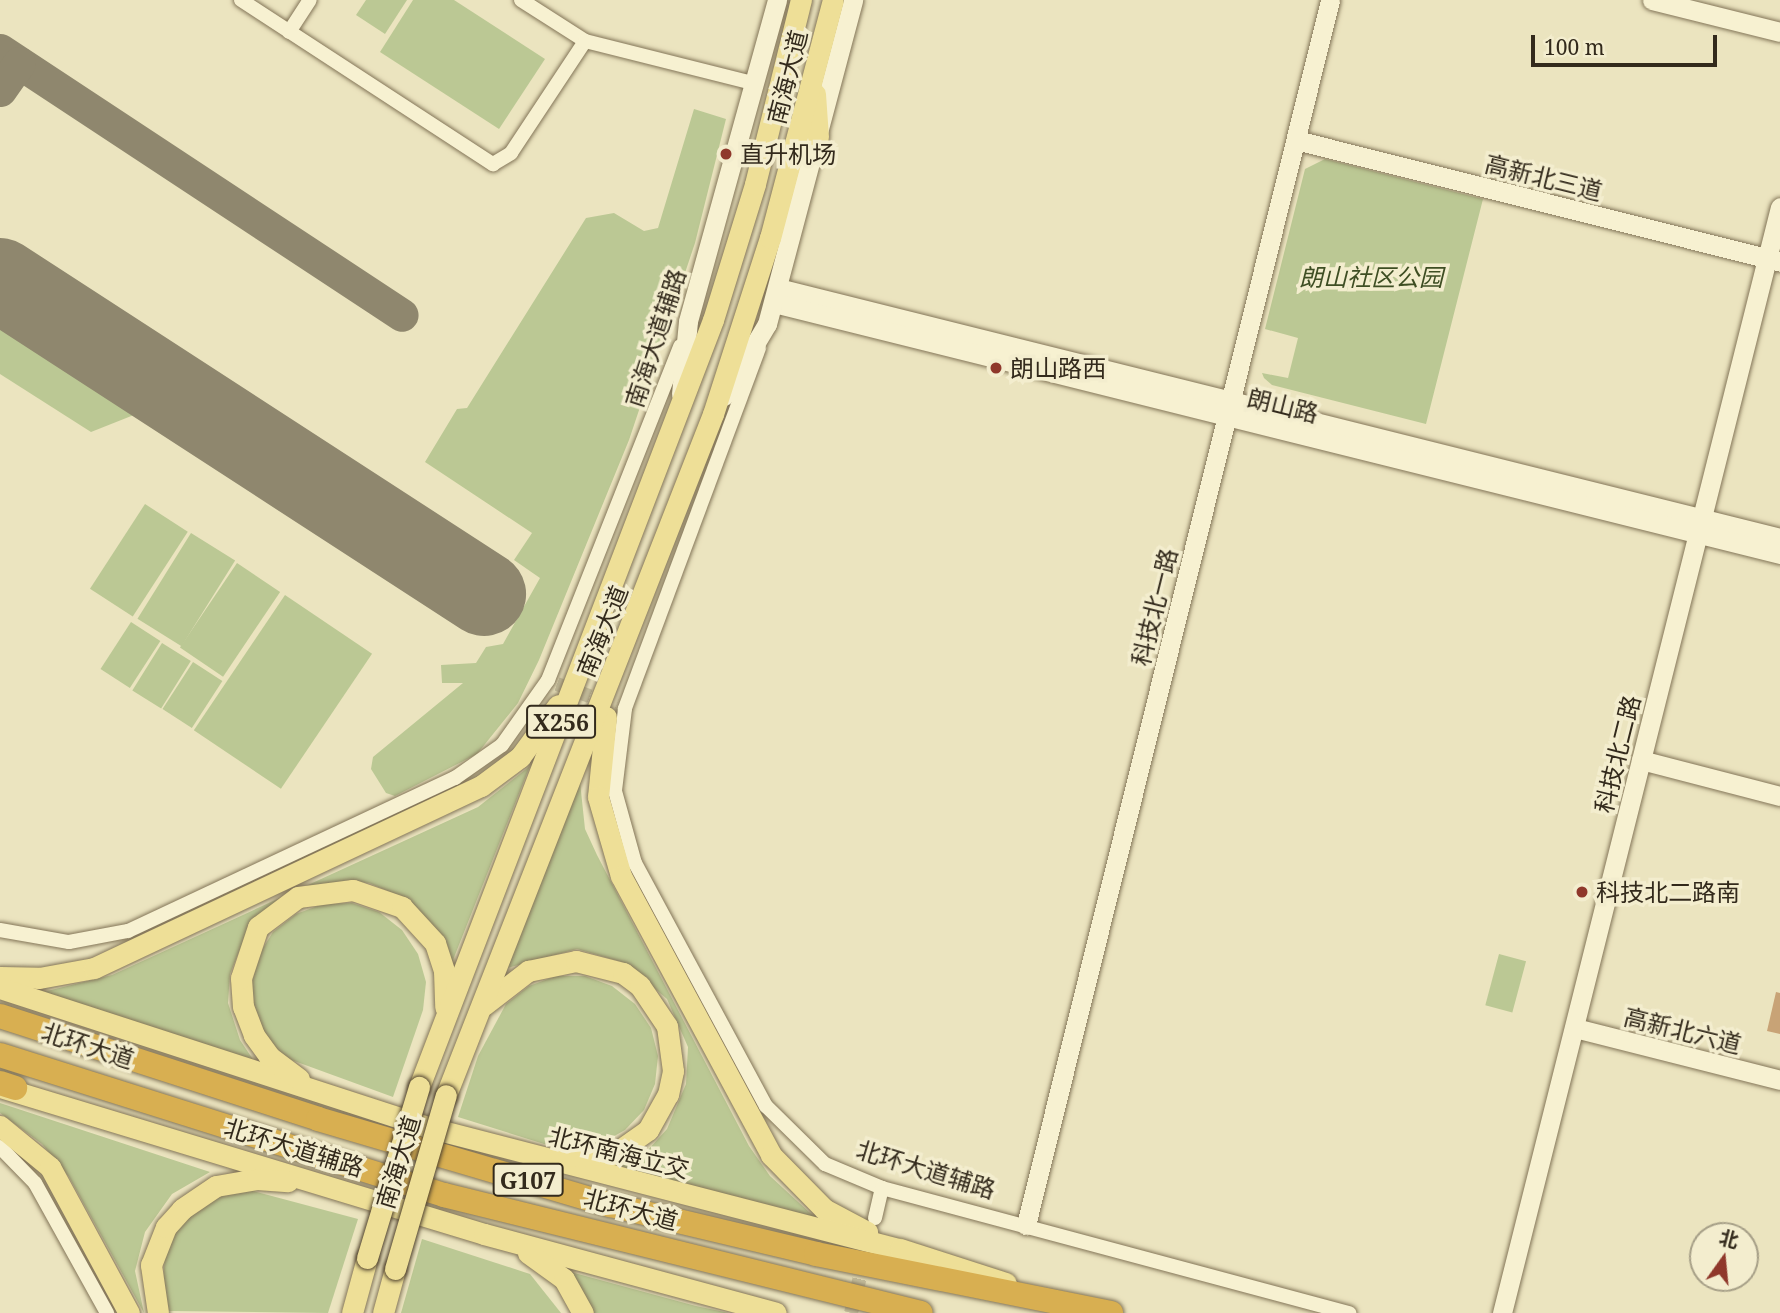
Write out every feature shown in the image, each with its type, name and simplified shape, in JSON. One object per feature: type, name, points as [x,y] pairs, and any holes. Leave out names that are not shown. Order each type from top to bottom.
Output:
[{"type":"highway","name":"北环大道","points":[[0,1016],[318,1119],[611,1205],[816,1254],[1111,1313]]},
{"type":"highway","name":"北环大道","points":[[0,1055],[444,1195],[921,1313]]},
{"type":"main road","name":"南海大道","points":[[351,1307],[419,1087],[678,420],[736,251],[801,0]]},
{"type":"main road","name":"南海大道","points":[[383,1313],[446,1095],[713,414],[814,78],[833,0]]},
{"type":"main road","points":[[814,78],[818,136]]},
{"type":"main road","points":[[631,627],[599,761],[598,797],[610,850],[771,1155],[824,1209],[900,1249],[1068,1303]]},
{"type":"main road","points":[[0,977],[39,978],[94,968],[481,786],[534,740],[596,631]]},
{"type":"main road","points":[[328,1095],[269,1056],[243,1007],[246,954],[258,928],[274,911],[324,889],[380,895],[402,907],[435,943],[444,971],[444,1024]]},
{"type":"main road","points":[[475,1018],[488,999],[528,971],[576,961],[623,973],[640,986],[667,1026],[673,1071],[668,1094],[648,1130],[614,1154],[523,1155]]},
{"type":"main road","points":[[0,988],[328,1095]]},
{"type":"main road","name":"北环大道辅路","points":[[5,1086],[484,1234],[776,1313]]},
{"type":"main road","name":"北环南海立交","points":[[328,1095],[523,1155],[900,1249]]},
{"type":"main road","points":[[0,1126],[50,1167],[129,1313]]},
{"type":"main road","points":[[158,1313],[150,1285],[156,1246],[166,1227],[198,1196],[216,1186],[257,1179],[338,1188]]},
{"type":"main road","points":[[484,1234],[551,1267],[583,1313]]},
{"type":"street","points":[[241,0],[493,164],[511,153],[584,41]]},
{"type":"street","points":[[289,32],[310,0]]},
{"type":"street","points":[[521,0],[584,41],[756,84]]},
{"type":"street","name":"南海大道辅路","points":[[0,930],[69,942],[128,931],[478,765],[522,724],[552,682],[644,447],[688,321],[756,84],[777,0]]},
{"type":"street","points":[[713,414],[767,324],[853,0]]},
{"type":"street","name":"科技北一路","points":[[1026,1225],[1330,0]]},
{"type":"street","points":[[1652,0],[1780,32]]},
{"type":"street","name":"高新北三道","points":[[1296,140],[1774,260]]},
{"type":"street","name":"科技北二路","points":[[1502,1313],[1700,526],[1774,260],[1780,207]]},
{"type":"street","name":"朗山路","points":[[776,295],[1700,526],[1780,554]]},
{"type":"street","name":"南海大道","points":[[678,420],[688,321]]},
{"type":"street","name":"北环大道辅路","points":[[767,324],[621,707],[615,791],[620,824],[642,875],[782,1126],[825,1164],[882,1188],[1350,1313]]},
{"type":"street","name":"朗山路","points":[[1700,526],[1780,538]]},
{"type":"street","points":[[1641,760],[1780,796]]},
{"type":"street","name":"高新北六道","points":[[1575,1028],[1780,1080]]},
{"type":"street","points":[[0,1147],[35,1184],[107,1313]]},
{"type":"street","points":[[875,1218],[882,1188]]},
{"type":"green space","points":[[366,0],[407,0],[385,34],[356,15]]},
{"type":"green space","points":[[413,0],[454,0],[545,59],[499,129],[380,52]]},
{"type":"green space","points":[[694,109],[726,119],[695,243],[629,440],[539,660],[518,703],[477,754],[395,796],[386,793],[371,769],[373,757],[463,683],[442,683],[441,665],[476,663],[486,647],[503,644],[540,578],[514,560],[532,533],[425,462],[457,409],[467,408],[586,218],[614,213],[644,231],[658,228]]},
{"type":"green space","name":"朗山社区公园","points":[[1325,159],[1483,199],[1426,424],[1272,385],[1262,373],[1288,378],[1298,338],[1265,329],[1305,169]]},
{"type":"green space","points":[[0,302],[159,405],[91,432],[0,374]]},
{"type":"green space","points":[[145,504],[188,532],[133,616],[90,589]]},
{"type":"green space","points":[[191,533],[235,561],[182,646],[137,619]]},
{"type":"green space","points":[[237,563],[280,592],[223,677],[180,648]]},
{"type":"green space","points":[[285,595],[372,654],[281,789],[194,730]]},
{"type":"green space","points":[[131,622],[160,641],[130,688],[101,669]]},
{"type":"green space","points":[[162,643],[191,661],[161,709],[132,690]]},
{"type":"green space","points":[[193,662],[222,681],[192,728],[163,709]]},
{"type":"green space","points":[[530,766],[449,970],[404,898],[369,883],[348,881],[297,891],[247,932],[230,974],[228,1003],[240,1040],[256,1064],[43,992],[112,975],[478,807]]},
{"type":"green space","points":[[580,782],[585,829],[597,855],[749,1146],[770,1176],[822,1224],[609,1170],[648,1150],[667,1129],[686,1084],[688,1047],[667,999],[625,963],[577,949],[507,968]]},
{"type":"green space","points":[[352,903],[379,912],[402,930],[418,954],[426,982],[423,1010],[393,1097],[286,1058],[266,1037],[255,1012],[252,983],[258,956],[273,932],[296,914],[323,904]]},
{"type":"green space","points":[[1499,954],[1526,961],[1512,1012],[1485,1005]]},
{"type":"green space","points":[[556,976],[585,976],[612,986],[635,1004],[651,1028],[658,1056],[655,1084],[644,1110],[625,1130],[600,1144],[572,1149],[544,1144],[458,1117],[478,1056],[506,1004],[529,986]]},
{"type":"green space","points":[[0,1103],[210,1172],[172,1194],[145,1232],[135,1271],[144,1313],[69,1177],[42,1144],[0,1113]]},
{"type":"green space","points":[[249,1190],[358,1219],[328,1313],[169,1311],[163,1283],[165,1254],[177,1229],[196,1208],[221,1194]]},
{"type":"green space","points":[[422,1239],[530,1274],[561,1313],[401,1313]]},
{"type":"green space","points":[[567,1271],[696,1306],[729,1313],[594,1313]]},
{"type":"building","points":[[1776,992],[1780,993],[1780,1034],[1767,1031]]},
{"type":"taxiway","points":[[0,50],[402,315]]},
{"type":"taxiway","points":[[0,90],[19,63]]},
{"type":"runway","points":[[0,280],[484,594]]},
{"type":"tunnel","points":[[557,684],[616,706]]},
{"type":"tunnel","points":[[851,1313],[865,1257]]},
{"type":"place","name":"直升机场","points":[[726,154]]},
{"type":"place","name":"朗山路西","points":[[996,368]]},
{"type":"place","name":"科技北二路南","points":[[1582,892]]}]
